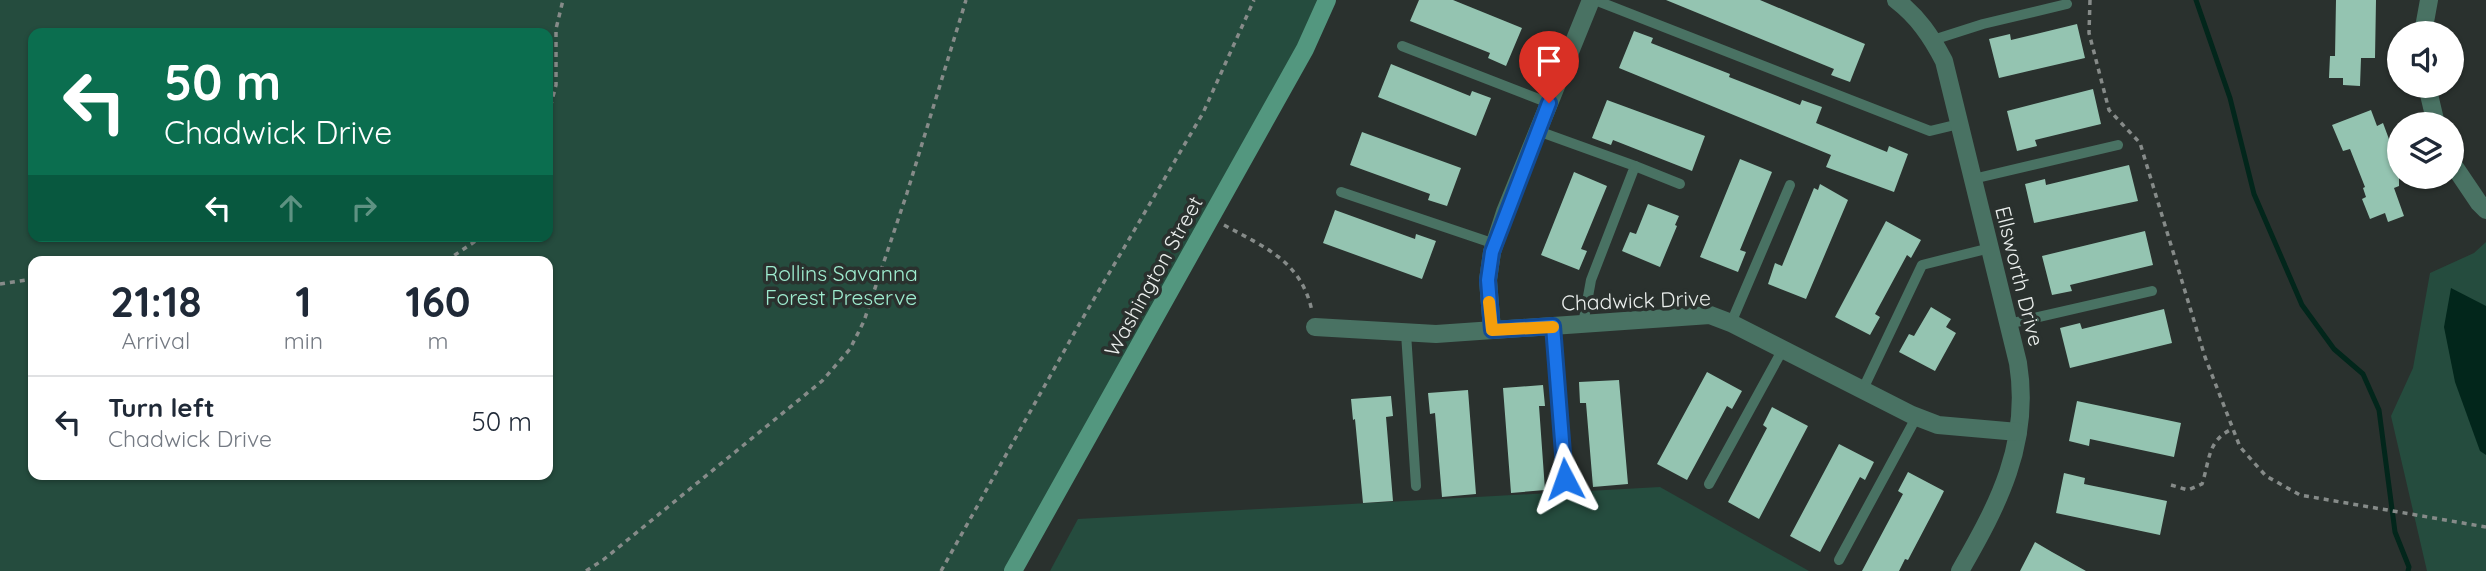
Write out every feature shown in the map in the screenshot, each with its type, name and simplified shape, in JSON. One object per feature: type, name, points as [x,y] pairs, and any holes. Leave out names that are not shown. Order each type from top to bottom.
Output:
[{"type":"main road","name":"Washington Street","points":[[1013,571],[1305,49],[1326,0]]},
{"type":"street","points":[[1492,330],[1488,280],[1494,244],[1593,0]]},
{"type":"street","name":"Ellsworth Drive","points":[[1896,0],[1912,13],[1933,40],[1944,61],[2023,390],[2018,432],[2006,484],[1964,570]]},
{"type":"street","points":[[2425,21],[2429,0]]},
{"type":"street","points":[[2464,181],[2486,210]]},
{"type":"street","name":"Chadwick Drive","points":[[1315,327],[1436,334],[1710,315],[1938,425],[2018,432]]},
{"type":"lane","points":[[1593,0],[1930,131],[1959,124]]},
{"type":"lane","points":[[1933,40],[1983,24],[2067,4]]},
{"type":"lane","points":[[1402,46],[1549,103]]},
{"type":"lane","points":[[1538,131],[1680,184]]},
{"type":"lane","points":[[1973,179],[2118,145]]},
{"type":"lane","points":[[1583,324],[1591,280],[1635,166]]},
{"type":"lane","points":[[1731,323],[1790,185]]},
{"type":"lane","points":[[1341,192],[1494,244]]},
{"type":"lane","points":[[1863,389],[1922,265],[1990,248]]},
{"type":"lane","points":[[2008,324],[2152,291]]},
{"type":"lane","points":[[1553,326],[1565,479]]},
{"type":"lane","points":[[1406,333],[1416,486]]},
{"type":"lane","points":[[1709,484],[1783,349]]},
{"type":"lane","points":[[1839,560],[1917,416]]},
{"type":"path","points":[[553,97],[556,85],[556,29],[563,0]]},
{"type":"path","points":[[586,571],[613,552],[822,381],[850,349],[864,321],[907,193],[966,0]]},
{"type":"path","points":[[941,571],[1077,328],[1203,113],[1254,0]]},
{"type":"path","points":[[2090,0],[2089,33],[2109,110],[2140,143],[2205,356],[2240,447],[2266,476],[2300,495],[2486,527]]},
{"type":"path","points":[[1211,218],[1278,255],[1300,276],[1307,292],[1315,327]]},
{"type":"path","points":[[453,256],[474,242]]},
{"type":"path","points":[[0,284],[28,280]]},
{"type":"path","points":[[2171,485],[2188,490],[2202,484],[2212,444],[2220,435],[2233,428]]},
{"type":"green space","name":"Rollins Savanna Forest Preserve","points":[[0,0],[1327,0],[1013,571],[0,571]]},
{"type":"green space","points":[[2486,242],[2486,571],[2427,571],[2391,416],[2413,368],[2430,273],[2474,253]]},
{"type":"green space","points":[[1660,487],[1809,571],[1050,571],[1078,519]]},
{"type":"shaded area","points":[[2451,288],[2486,306],[2486,455],[2480,451],[2455,382],[2444,327]]},
{"type":"building","points":[[1419,0],[1453,0],[1522,28],[1506,66],[1488,58],[1490,53],[1410,21]]},
{"type":"building","points":[[1666,0],[1760,0],[1865,44],[1850,82],[1831,75],[1834,69]]},
{"type":"building","points":[[2336,0],[2376,0],[2375,58],[2361,58],[2360,86],[2343,85],[2343,78],[2329,78],[2330,56],[2335,56]]},
{"type":"building","points":[[2077,24],[2085,58],[1999,78],[1989,39],[2010,34],[2011,40]]},
{"type":"building","points":[[1634,31],[1653,38],[1651,43],[1730,74],[1729,77],[1800,105],[1802,100],[1822,107],[1816,123],[1887,152],[1889,146],[1908,154],[1894,192],[1826,167],[1831,155],[1619,68]]},
{"type":"building","points":[[1391,64],[1470,96],[1472,91],[1491,98],[1476,136],[1378,97]]},
{"type":"building","points":[[2093,89],[2101,124],[2035,140],[2037,146],[2017,151],[2007,111]]},
{"type":"building","points":[[1607,100],[1705,136],[1692,171],[1613,140],[1611,145],[1592,138]]},
{"type":"building","points":[[2371,110],[2377,126],[2383,123],[2387,134],[2387,189],[2394,189],[2404,216],[2388,222],[2385,213],[2370,219],[2362,199],[2366,197],[2365,187],[2350,149],[2343,151],[2332,125]]},
{"type":"building","points":[[1362,132],[1461,168],[1447,206],[1428,200],[1430,194],[1350,165]]},
{"type":"building","points":[[1740,159],[1772,172],[1740,250],[1746,252],[1738,272],[1700,257]]},
{"type":"building","points":[[2129,165],[2138,201],[2034,223],[2025,184],[2045,179],[2046,185]]},
{"type":"building","points":[[1574,172],[1607,186],[1581,249],[1587,251],[1579,270],[1541,255]]},
{"type":"building","points":[[1820,184],[1848,200],[1806,299],[1768,284],[1775,263],[1782,266],[1814,188],[1818,190]]},
{"type":"building","points":[[1648,204],[1679,216],[1660,267],[1622,251],[1630,232],[1636,234]]},
{"type":"building","points":[[1335,210],[1415,239],[1416,234],[1436,241],[1422,279],[1323,243]]},
{"type":"building","points":[[1886,221],[1921,240],[1911,258],[1907,255],[1875,314],[1880,317],[1870,335],[1835,317]]},
{"type":"building","points":[[2145,231],[2153,265],[2070,285],[2072,291],[2052,295],[2042,256]]},
{"type":"building","points":[[1931,307],[1951,319],[1946,327],[1956,333],[1935,371],[1899,352],[1909,334],[1914,336]]},
{"type":"building","points":[[2164,309],[2172,343],[2070,368],[2060,328],[2080,323],[2082,329]]},
{"type":"building","points":[[1707,372],[1742,391],[1732,409],[1727,406],[1687,480],[1657,464]]},
{"type":"building","points":[[1619,380],[1628,484],[1593,487],[1586,403],[1580,403],[1579,382]]},
{"type":"building","points":[[1543,385],[1545,406],[1539,406],[1545,490],[1511,493],[1503,388]]},
{"type":"building","points":[[1468,390],[1476,494],[1442,497],[1435,413],[1430,414],[1428,393]]},
{"type":"building","points":[[1391,396],[1393,416],[1386,417],[1393,501],[1363,503],[1351,399]]},
{"type":"building","points":[[2077,401],[2181,423],[2174,457],[2090,439],[2089,446],[2069,441]]},
{"type":"building","points":[[1772,407],[1808,426],[1759,519],[1728,502],[1767,428],[1763,425]]},
{"type":"building","points":[[1839,444],[1874,462],[1865,480],[1860,477],[1820,552],[1790,536]]},
{"type":"building","points":[[1908,472],[1944,491],[1908,560],[1905,559],[1899,571],[1862,571],[1903,494],[1898,491]]},
{"type":"building","points":[[2064,473],[2085,478],[2084,484],[2167,501],[2160,535],[2056,513]]},
{"type":"building","points":[[2035,542],[2052,552],[2086,571],[2020,571]]},
{"type":"waterway","points":[[2196,0],[2230,98],[2254,194],[2302,305],[2334,349],[2363,374],[2379,410],[2395,532],[2409,567],[2408,571]]},
{"type":"slow traffic","points":[[1489,302],[1492,330],[1553,327]]},
{"type":"route","points":[[1549,103],[1505,212],[1492,252],[1488,280],[1492,330],[1553,326],[1565,479]]}]
